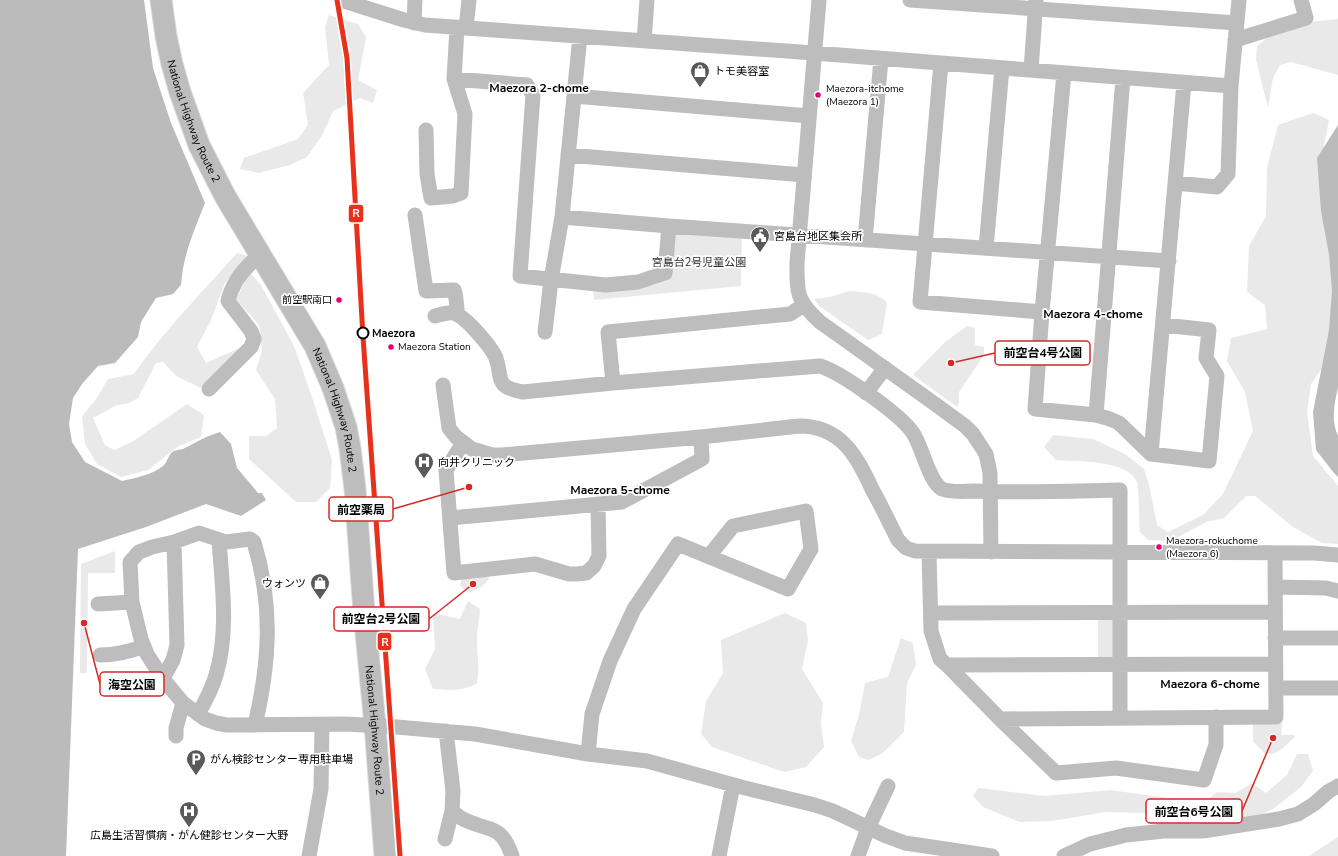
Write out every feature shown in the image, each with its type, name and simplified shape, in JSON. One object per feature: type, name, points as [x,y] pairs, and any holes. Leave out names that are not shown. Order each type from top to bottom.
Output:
[{"type":"highway","name":"National Highway Route 2","points":[[161,0],[172,64],[189,119],[212,171],[287,304],[309,352],[333,428],[342,481],[352,593],[385,856]]},
{"type":"highway","name":"National Highway Route 2","points":[[274,280],[310,337],[320,356],[340,408],[350,448],[356,489],[364,619],[373,856]]},
{"type":"street","points":[[341,0],[414,23],[425,25],[1231,86]]},
{"type":"street","points":[[414,23],[415,0]]},
{"type":"street","points":[[426,130],[427,174],[431,198],[453,196],[461,193],[465,114],[454,79],[462,28],[469,0]]},
{"type":"street","points":[[644,41],[647,0]]},
{"type":"street","points":[[819,0],[796,283],[801,301],[820,322],[965,426],[973,434],[986,454],[990,473],[991,552]]},
{"type":"street","points":[[910,0],[1036,4],[1237,23]]},
{"type":"street","points":[[1175,183],[1216,187],[1228,174],[1231,86],[1239,0]]},
{"type":"street","points":[[1235,40],[1306,18],[1301,0]]},
{"type":"street","points":[[1031,70],[1036,4]]},
{"type":"street","points":[[545,332],[551,280],[562,217],[580,36]]},
{"type":"street","points":[[865,240],[881,59]]},
{"type":"street","points":[[941,64],[920,302],[1042,312]]},
{"type":"street","points":[[986,248],[1002,68]]},
{"type":"street","points":[[1064,73],[1042,312],[1035,409],[1096,415],[1119,423],[1151,454],[1209,461],[1217,376],[1206,358],[1209,330],[1164,325]]},
{"type":"street","points":[[1096,415],[1123,78]]},
{"type":"street","points":[[454,79],[527,86],[534,95],[520,276],[606,285],[638,282],[665,273],[669,226]]},
{"type":"street","points":[[1151,454],[1164,325],[1184,82]]},
{"type":"street","points":[[574,96],[809,116]]},
{"type":"street","points":[[568,155],[804,175]]},
{"type":"street","points":[[415,216],[426,291],[454,290],[458,315]]},
{"type":"street","points":[[562,217],[669,226],[1169,261]]},
{"type":"street","points":[[209,389],[251,347],[254,339],[251,331],[228,301],[230,292],[237,280],[250,264],[260,255]]},
{"type":"street","points":[[613,383],[608,332],[790,314],[804,305]]},
{"type":"street","points":[[435,316],[453,313],[464,318],[492,350],[496,358],[499,378],[504,385],[513,390],[523,392],[804,366],[820,366],[835,372],[866,393],[908,426],[914,434],[936,483],[942,489],[990,492],[1120,490],[1120,718]]},
{"type":"street","points":[[866,393],[885,368]]},
{"type":"street","points":[[443,385],[449,428],[463,443],[472,449],[492,455],[701,437],[799,426],[809,426],[830,433],[839,439],[854,455],[898,540],[906,548],[915,551],[1332,553],[1338,555]]},
{"type":"street","points":[[450,518],[622,502],[702,459],[701,437]]},
{"type":"street","points":[[463,443],[446,470],[454,573],[535,564],[569,574],[586,573],[594,566],[599,556],[598,504]]},
{"type":"street","points":[[588,754],[592,714],[610,661],[634,609],[678,544],[788,589],[811,549],[806,511],[733,526],[709,556]]},
{"type":"street","points":[[255,725],[265,673],[268,610],[254,542],[250,539],[226,542],[199,533],[139,552],[130,562],[132,602],[136,624],[144,646],[163,678],[183,703],[201,716],[222,725],[255,725],[322,724],[369,725],[475,734],[588,754],[647,761],[834,811],[868,828],[905,843],[992,856]]},
{"type":"street","points":[[201,716],[216,676],[223,641],[224,613],[219,540]]},
{"type":"street","points":[[163,678],[173,660],[177,645],[174,542]]},
{"type":"street","points":[[929,552],[931,631],[940,659],[948,665],[1000,719],[1056,773],[1116,768],[1204,780],[1216,745],[1216,717]]},
{"type":"street","points":[[1000,719],[1276,717],[1275,553]]},
{"type":"street","points":[[1275,588],[1326,588],[1338,591]]},
{"type":"street","points":[[98,604],[132,602]]},
{"type":"street","points":[[931,613],[1275,612]]},
{"type":"street","points":[[1276,638],[1338,638]]},
{"type":"street","points":[[100,655],[115,655],[130,652],[144,646]]},
{"type":"street","points":[[948,665],[1276,664]]},
{"type":"street","points":[[1276,688],[1338,688]]},
{"type":"street","points":[[176,736],[176,728],[183,703]]},
{"type":"street","points":[[309,856],[322,789],[322,724]]},
{"type":"street","points":[[445,839],[452,811],[453,791],[446,732]]},
{"type":"street","points":[[719,856],[733,785]]},
{"type":"street","points":[[858,856],[868,828],[888,786]]},
{"type":"street","points":[[1064,856],[1090,844],[1126,835],[1164,831],[1203,831],[1279,819],[1298,814],[1338,786]]},
{"type":"street","points":[[452,811],[464,820],[499,832],[508,844],[512,856]]},
{"type":"green space","points":[[329,15],[358,24],[366,37],[358,80],[377,90],[373,103],[360,98],[333,111],[323,134],[307,157],[290,165],[259,173],[240,169],[244,158],[298,139],[308,125],[303,93],[329,65],[325,27]]},
{"type":"green space","points":[[1338,19],[1338,75],[1291,62],[1280,65],[1273,78],[1268,108],[1256,60],[1257,46],[1267,38],[1310,22]]},
{"type":"green space","points":[[1313,113],[1329,120],[1322,156],[1338,346],[1311,384],[1307,412],[1313,456],[1338,486],[1338,544],[1322,543],[1293,527],[1255,496],[1246,496],[1224,518],[1206,522],[1171,541],[1148,540],[1140,532],[1138,486],[1137,482],[1131,475],[1123,469],[1112,465],[1056,460],[1044,447],[1053,435],[1093,439],[1125,454],[1144,469],[1150,489],[1157,525],[1168,532],[1203,515],[1223,494],[1253,431],[1245,392],[1227,361],[1231,338],[1267,329],[1265,305],[1247,292],[1249,246],[1266,216],[1267,168],[1278,125]]},
{"type":"green space","name":"宮島台2号児童公園","points":[[679,231],[742,236],[741,286],[594,300],[593,288],[669,276],[672,236]]},
{"type":"green space","points":[[237,253],[248,256],[225,283],[211,320],[197,347],[206,363],[246,345],[201,388],[176,376],[163,362],[156,363],[138,398],[129,403],[115,406],[93,418],[105,445],[114,450],[132,442],[187,404],[204,415],[201,437],[179,446],[148,470],[121,477],[97,464],[85,444],[82,416],[96,399],[108,379],[134,374],[158,342]]},
{"type":"green space","points":[[250,273],[261,285],[294,346],[332,460],[330,488],[316,502],[296,502],[249,459],[249,436],[266,436],[277,428],[275,399],[256,370],[262,351],[259,325],[236,299]]},
{"type":"green space","points":[[849,291],[864,292],[884,299],[887,303],[882,334],[868,340],[819,306],[814,299],[830,297]]},
{"type":"green space","points":[[967,326],[975,328],[975,345],[984,347],[984,355],[959,392],[959,403],[957,407],[913,375],[945,342]]},
{"type":"green space","points":[[115,551],[115,573],[88,573],[87,673],[80,673],[81,564]]},
{"type":"green space","points":[[490,575],[487,582],[468,593],[460,585],[462,578]]},
{"type":"green space","points":[[468,601],[480,609],[477,637],[477,683],[461,689],[433,689],[425,669],[435,649],[433,613],[460,619]]},
{"type":"green space","points":[[785,613],[806,623],[808,640],[802,669],[823,703],[821,723],[824,747],[806,767],[784,772],[712,747],[701,734],[706,701],[723,673],[721,640]]},
{"type":"green space","points":[[1098,616],[1109,616],[1115,621],[1115,655],[1110,660],[1098,660]]},
{"type":"green space","points":[[901,638],[913,643],[916,665],[907,683],[904,732],[884,752],[869,760],[859,757],[851,741],[859,715],[865,683],[888,677]]},
{"type":"green space","points":[[1282,721],[1281,735],[1294,735],[1295,737],[1285,747],[1278,751],[1265,754],[1253,741],[1253,722]]},
{"type":"green space","points":[[1297,754],[1308,754],[1313,771],[1301,787],[1273,809],[1254,818],[1199,825],[1176,812],[1105,812],[1052,821],[1020,822],[983,807],[973,796],[978,788],[1045,796],[1110,790],[1204,803],[1217,792],[1236,793],[1252,783],[1266,793],[1287,775]]},
{"type":"green space","points":[[1338,837],[1338,856],[1309,856]]},
{"type":"shaded area","points":[[0,0],[144,0],[153,68],[171,123],[205,203],[193,233],[184,263],[181,285],[173,294],[156,298],[141,322],[138,337],[115,363],[98,366],[82,384],[73,398],[69,424],[72,442],[85,462],[122,481],[154,472],[165,464],[170,454],[174,451],[183,449],[220,432],[231,444],[237,468],[258,493],[262,493],[266,500],[241,516],[206,504],[146,527],[78,549],[66,856],[0,856]]},
{"type":"shaded area","points":[[1338,125],[1338,388],[1334,406],[1334,424],[1338,436],[1338,477],[1316,450],[1313,412],[1329,330],[1332,291],[1329,255],[1321,211],[1317,158]]},
{"type":"transit line","name":"R","points":[[337,0],[347,58],[363,337],[400,856]]},
{"type":"place","name":"トモ美容室","points":[[700,88]]},
{"type":"place","name":"Maezora-itchome (Maezora 1)","points":[[818,95]]},
{"type":"place","name":"宮島台地区集会所","points":[[760,253]]},
{"type":"place","name":"前空駅南口","points":[[339,300]]},
{"type":"place","name":"Maezora","points":[[363,333]]},
{"type":"place","name":"Maezora Station","points":[[391,347]]},
{"type":"place","name":"前空台4号公園","points":[[951,363]]},
{"type":"place","name":"向井クリニック","points":[[424,479]]},
{"type":"place","name":"前空薬局","points":[[469,487]]},
{"type":"place","name":"Maezora-rokuchome (Maezora 6)","points":[[1159,547]]},
{"type":"place","name":"前空台2号公園","points":[[473,584]]},
{"type":"place","name":"ウォンツ","points":[[320,600]]},
{"type":"place","name":"海空公園","points":[[84,623]]},
{"type":"place","name":"前空台6号公園","points":[[1273,738]]},
{"type":"place","name":"がん検診センター専用駐車場","points":[[196,776]]},
{"type":"place","name":"広島生活習慣病・がん健診センター大野","points":[[189,828]]},
{"type":"district","name":"Maezora 2-chome","points":[[539,88]]},
{"type":"district","name":"Maezora 4-chome","points":[[1093,314]]},
{"type":"district","name":"Maezora 5-chome","points":[[620,490]]},
{"type":"district","name":"Maezora 6-chome","points":[[1210,684]]}]
